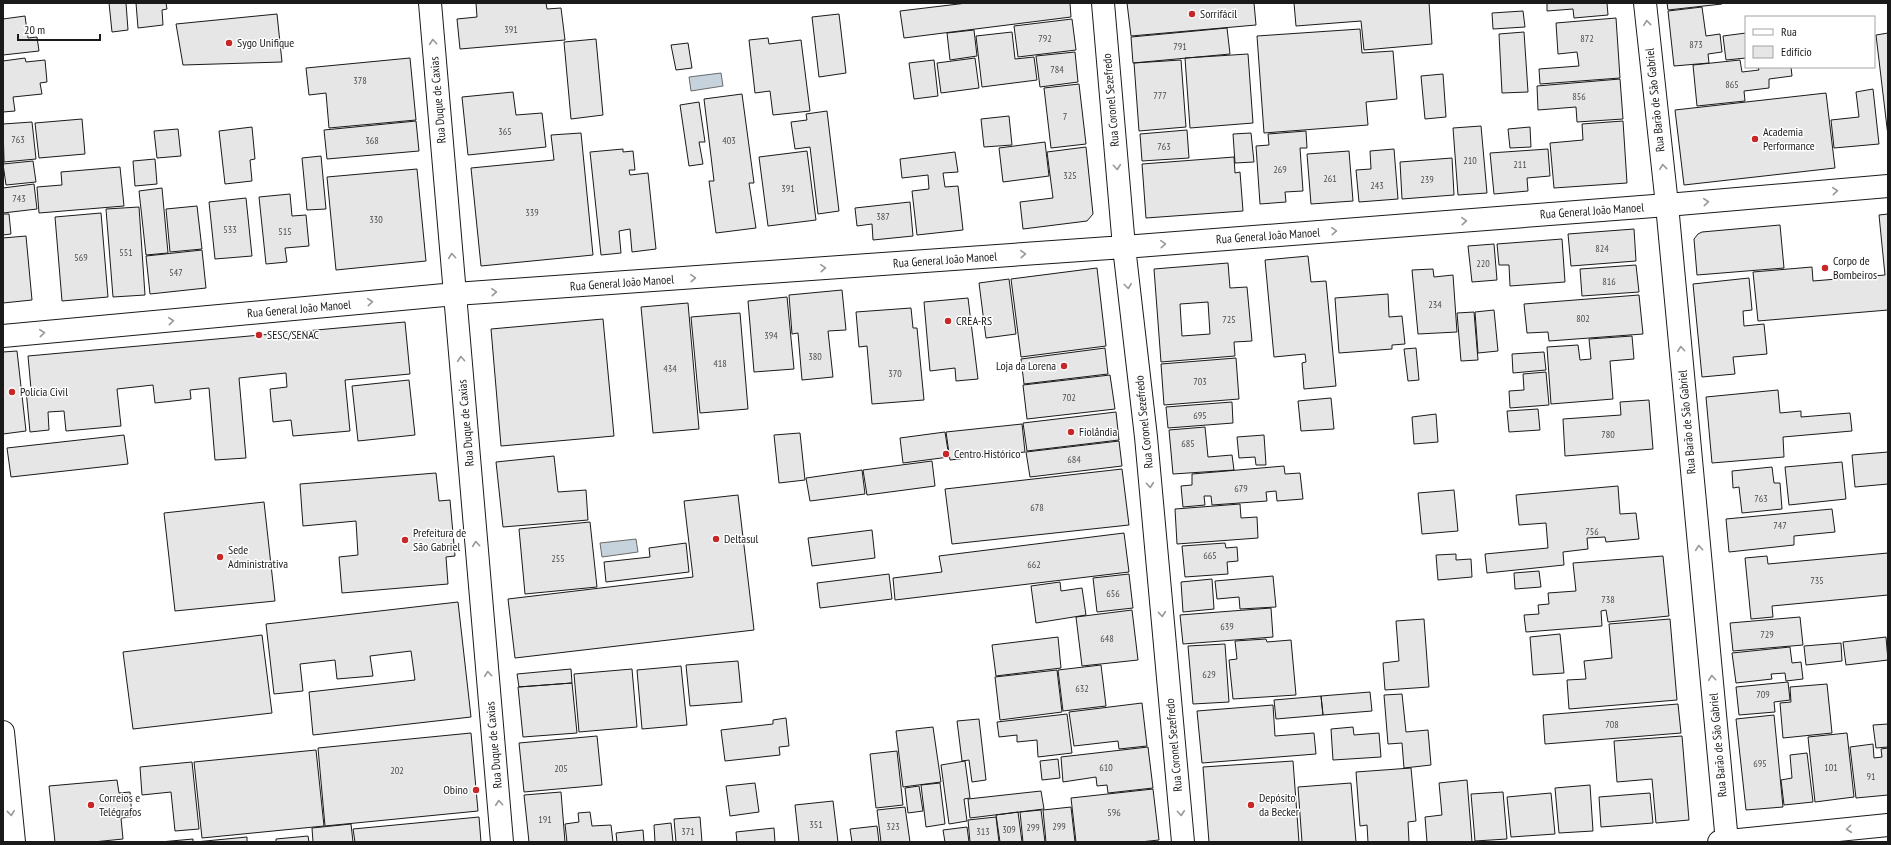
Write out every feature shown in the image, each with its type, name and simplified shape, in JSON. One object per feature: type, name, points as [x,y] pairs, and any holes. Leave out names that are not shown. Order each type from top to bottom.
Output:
[{"type":"street","name":"Rua Duque de Caxias","points":[[430,3],[502,842]]},
{"type":"street","name":"Rua Coronel Sezefredo","points":[[1103,3],[1124,247],[1146,437],[1183,842]]},
{"type":"street","name":"Rua Barão de São Gabriel","points":[[1645,3],[1667,205],[1724,842]]},
{"type":"street","name":"Rua General João Manoel","points":[[3,336],[455,294],[1124,247],[1667,205],[1888,186]]},
{"type":"street","points":[[3,732],[14,842]]},
{"type":"street","points":[[1724,842],[1888,825]]},
{"type":"shaded area","points":[[721,73],[723,86],[691,91],[689,77]]},
{"type":"shaded area","points":[[636,539],[638,552],[602,557],[600,543]]},
{"type":"building","points":[[109,3],[126,3],[128,30],[112,32]]},
{"type":"building","points":[[136,3],[166,3],[167,9],[162,10],[163,25],[138,28]]},
{"type":"building","points":[[476,3],[546,3],[547,9],[561,8],[565,40],[460,49],[457,19],[477,17]]},
{"type":"building","points":[[967,3],[1070,3],[1071,17],[904,38],[900,11]]},
{"type":"building","name":"Sorrifácil","points":[[1127,3],[1254,3],[1256,25],[1131,36]]},
{"type":"building","points":[[1294,3],[1429,3],[1432,44],[1364,50],[1361,21],[1296,26]]},
{"type":"building","points":[[1547,3],[1607,3],[1608,15],[1574,18],[1573,9],[1547,11]]},
{"type":"building","points":[[1667,3],[1721,3],[1722,4],[1668,10]]},
{"type":"building","points":[[1702,7],[1706,36],[1720,34],[1722,52],[1708,54],[1709,63],[1674,66],[1668,11]]},
{"type":"building","points":[[1523,11],[1525,27],[1493,29],[1492,13]]},
{"type":"building","name":"Sygo Unifique","points":[[277,14],[282,62],[183,65],[176,24]]},
{"type":"building","points":[[839,14],[846,73],[819,77],[812,17]]},
{"type":"building","points":[[25,16],[28,38],[37,37],[39,51],[3,55],[3,19]]},
{"type":"building","points":[[1616,18],[1620,78],[1540,84],[1539,69],[1579,66],[1577,52],[1558,54],[1556,23]]},
{"type":"building","points":[[1072,19],[1076,50],[1018,57],[1014,26]]},
{"type":"building","points":[[1227,28],[1230,54],[1133,63],[1131,37]]},
{"type":"building","points":[[1360,29],[1362,53],[1393,51],[1397,99],[1366,102],[1368,125],[1264,133],[1257,36]]},
{"type":"building","points":[[974,30],[977,56],[950,60],[947,33]]},
{"type":"building","points":[[1012,32],[1015,59],[1034,57],[1037,80],[982,87],[976,36]]},
{"type":"building","points":[[1524,32],[1528,92],[1502,93],[1499,34]]},
{"type":"building","points":[[1745,33],[1745,58],[1726,60],[1723,36]]},
{"type":"building","points":[[1888,33],[1888,136],[1876,35]]},
{"type":"building","points":[[768,38],[769,44],[801,40],[810,111],[773,115],[770,91],[755,93],[749,40]]},
{"type":"building","points":[[596,39],[603,115],[571,119],[564,42]]},
{"type":"building","points":[[688,43],[692,68],[676,70],[671,45]]},
{"type":"building","points":[[1075,52],[1078,82],[1040,87],[1036,56]]},
{"type":"building","points":[[1248,54],[1253,123],[1190,128],[1185,58]]},
{"type":"building","points":[[25,58],[26,62],[45,60],[47,82],[40,83],[42,94],[13,97],[15,111],[3,112],[3,61]]},
{"type":"building","points":[[410,58],[416,120],[329,128],[326,93],[309,95],[306,68]]},
{"type":"building","points":[[975,58],[979,88],[941,93],[937,63]]},
{"type":"building","points":[[934,60],[938,96],[914,99],[909,63]]},
{"type":"building","points":[[1181,60],[1186,127],[1139,131],[1134,63]]},
{"type":"building","points":[[1740,60],[1742,72],[1759,70],[1758,68],[1791,68],[1792,76],[1769,79],[1769,88],[1744,91],[1745,101],[1697,106],[1693,65]]},
{"type":"building","points":[[1443,74],[1446,117],[1425,119],[1421,76]]},
{"type":"building","points":[[1620,79],[1623,119],[1577,122],[1576,107],[1538,110],[1537,86]]},
{"type":"building","points":[[1079,84],[1086,144],[1051,148],[1044,88]]},
{"type":"building","points":[[1873,89],[1879,144],[1834,148],[1831,120],[1859,117],[1856,92]]},
{"type":"building","points":[[513,92],[516,115],[542,113],[546,147],[468,155],[462,97]]},
{"type":"building","name":"Academia Performance","points":[[1826,93],[1835,168],[1684,185],[1675,110]]},
{"type":"building","points":[[742,94],[754,183],[749,183],[756,228],[716,233],[709,181],[714,181],[704,99]]},
{"type":"building","points":[[699,102],[705,142],[699,142],[703,164],[689,166],[680,105]]},
{"type":"building","points":[[827,111],[839,211],[818,214],[810,147],[795,149],[791,122],[807,120],[806,114]]},
{"type":"building","points":[[1009,116],[1012,145],[984,147],[981,119]]},
{"type":"building","points":[[82,119],[85,154],[39,158],[35,123]]},
{"type":"building","points":[[416,121],[419,151],[327,159],[324,130]]},
{"type":"building","points":[[1623,121],[1627,183],[1554,188],[1550,143],[1583,140],[1582,124]]},
{"type":"building","points":[[32,122],[36,159],[4,162],[3,124]]},
{"type":"building","points":[[1481,126],[1487,193],[1458,195],[1453,128]]},
{"type":"building","points":[[252,127],[255,159],[250,160],[252,181],[225,184],[219,131]]},
{"type":"building","points":[[1530,127],[1531,147],[1510,148],[1508,129]]},
{"type":"building","points":[[178,129],[181,156],[157,158],[154,131]]},
{"type":"building","points":[[1187,130],[1189,158],[1142,161],[1140,134]]},
{"type":"building","points":[[1306,131],[1307,148],[1300,148],[1303,191],[1285,192],[1286,202],[1260,204],[1256,146],[1269,145],[1268,134]]},
{"type":"building","points":[[581,133],[593,255],[481,266],[471,168],[554,160],[551,135]]},
{"type":"building","points":[[1251,133],[1254,162],[1235,163],[1233,134]]},
{"type":"building","points":[[1045,142],[1049,176],[1003,182],[999,148]]},
{"type":"building","points":[[1086,147],[1093,214],[1087,221],[1023,229],[1020,202],[1053,198],[1047,152]]},
{"type":"building","points":[[623,149],[623,152],[633,151],[635,170],[629,170],[630,175],[648,173],[656,249],[632,252],[630,229],[619,231],[621,253],[601,255],[590,152]]},
{"type":"building","points":[[1394,149],[1398,199],[1359,202],[1356,170],[1371,169],[1370,151]]},
{"type":"building","points":[[1548,149],[1550,176],[1527,178],[1528,191],[1494,194],[1490,153]]},
{"type":"building","points":[[807,151],[816,220],[768,226],[759,157]]},
{"type":"building","points":[[1349,151],[1353,201],[1311,204],[1307,154]]},
{"type":"building","points":[[955,152],[958,172],[943,173],[945,187],[958,186],[963,230],[917,235],[912,191],[929,189],[928,175],[902,178],[900,159]]},
{"type":"building","points":[[321,156],[326,209],[307,210],[302,158]]},
{"type":"building","points":[[1234,157],[1235,173],[1240,172],[1243,211],[1146,218],[1142,164]]},
{"type":"building","points":[[1452,158],[1454,195],[1402,199],[1400,162]]},
{"type":"building","points":[[155,159],[157,184],[135,186],[133,161]]},
{"type":"building","points":[[33,161],[36,182],[6,185],[3,164]]},
{"type":"building","points":[[120,167],[124,206],[39,213],[37,187],[62,185],[61,172]]},
{"type":"building","points":[[417,169],[426,261],[336,270],[327,177]]},
{"type":"building","points":[[34,184],[37,209],[3,213],[3,188]]},
{"type":"building","points":[[162,188],[168,253],[146,255],[139,191]]},
{"type":"building","points":[[290,194],[292,216],[306,215],[309,246],[285,248],[287,262],[266,264],[259,197]]},
{"type":"building","points":[[246,198],[252,256],[215,259],[209,202]]},
{"type":"building","points":[[910,202],[913,236],[873,240],[872,224],[857,226],[855,208]]},
{"type":"building","points":[[197,206],[202,249],[170,252],[166,209]]},
{"type":"building","points":[[139,207],[145,295],[113,297],[106,209]]},
{"type":"building","points":[[101,213],[108,297],[62,301],[55,217]]},
{"type":"building","points":[[3,214],[9,214],[11,234],[3,235]]},
{"type":"building","points":[[1888,214],[1888,310],[1758,321],[1753,272],[1812,267],[1813,281],[1885,275],[1879,215]]},
{"type":"building","points":[[1780,225],[1784,268],[1697,275],[1694,239],[1698,234],[1702,232]]},
{"type":"building","points":[[1634,229],[1636,261],[1571,266],[1568,234]]},
{"type":"building","points":[[26,236],[32,300],[3,303],[3,238]]},
{"type":"building","points":[[1562,239],[1565,282],[1510,286],[1509,265],[1499,265],[1497,244]]},
{"type":"building","points":[[1494,244],[1497,280],[1472,282],[1468,246]]},
{"type":"building","points":[[202,250],[206,288],[150,294],[146,256]]},
{"type":"building","points":[[1308,256],[1311,282],[1326,281],[1336,386],[1304,389],[1302,363],[1306,362],[1305,354],[1274,357],[1265,260]]},
{"type":"building","points":[[1228,263],[1230,288],[1247,287],[1252,341],[1234,342],[1235,356],[1161,362],[1154,269]],"holes":[[[1208,302],[1210,334],[1182,336],[1180,304]]]},
{"type":"building","points":[[1636,265],[1639,292],[1582,296],[1580,269]]},
{"type":"building","points":[[1097,268],[1106,346],[1021,357],[1011,279]]},
{"type":"building","points":[[1433,269],[1434,277],[1453,275],[1457,332],[1418,334],[1412,270]]},
{"type":"building","points":[[1749,278],[1752,310],[1743,311],[1744,326],[1764,324],[1767,354],[1733,357],[1735,374],[1702,377],[1693,284]]},
{"type":"building","points":[[1009,279],[1016,334],[986,338],[979,283]]},
{"type":"building","points":[[842,290],[846,330],[828,331],[833,377],[802,380],[798,333],[792,334],[789,295]]},
{"type":"building","points":[[1388,294],[1389,317],[1402,316],[1405,344],[1392,345],[1392,349],[1339,353],[1335,298]]},
{"type":"building","points":[[1639,295],[1643,334],[1549,341],[1548,332],[1527,333],[1524,304]]},
{"type":"building","points":[[787,297],[794,369],[754,372],[748,301]]},
{"type":"building","name":"CREA-RS","points":[[968,298],[978,379],[956,381],[955,368],[930,371],[924,302]]},
{"type":"building","points":[[688,303],[699,429],[653,433],[641,307]]},
{"type":"building","points":[[911,308],[913,328],[917,328],[924,400],[872,404],[867,346],[859,347],[856,312]]},
{"type":"building","points":[[1494,310],[1498,351],[1478,353],[1475,312]]},
{"type":"building","points":[[1474,312],[1478,360],[1461,361],[1457,313]]},
{"type":"building","points":[[740,313],[748,409],[700,413],[691,317]]},
{"type":"building","points":[[603,319],[614,436],[501,446],[491,329]]},
{"type":"building","points":[[405,322],[410,374],[345,380],[350,431],[293,436],[291,420],[273,422],[270,389],[287,387],[286,373],[239,378],[246,458],[215,460],[209,388],[190,390],[191,399],[155,403],[153,385],[117,389],[121,426],[66,431],[64,411],[48,412],[49,430],[30,432],[26,390],[31,389],[28,356]]},
{"type":"building","points":[[1632,336],[1634,359],[1610,361],[1613,399],[1551,404],[1547,347],[1578,345],[1580,360],[1591,359],[1589,339]]},
{"type":"building","name":"Loja da Lorena","points":[[1105,348],[1108,374],[1024,384],[1021,359]]},
{"type":"building","points":[[1416,348],[1419,380],[1408,381],[1404,349]]},
{"type":"building","name":"Polícia Civil","points":[[17,351],[26,431],[3,434],[3,352]]},
{"type":"building","points":[[1544,352],[1546,370],[1513,373],[1512,354]]},
{"type":"building","points":[[1236,358],[1239,399],[1164,405],[1161,364]]},
{"type":"building","points":[[1546,372],[1549,405],[1510,408],[1509,391],[1524,390],[1523,374]]},
{"type":"building","points":[[1110,375],[1115,409],[1027,419],[1023,385]]},
{"type":"building","points":[[409,380],[415,435],[358,441],[352,386]]},
{"type":"building","points":[[1778,390],[1780,413],[1801,411],[1801,417],[1850,413],[1852,431],[1783,437],[1784,457],[1712,463],[1706,397]]},
{"type":"building","points":[[1331,398],[1334,429],[1301,431],[1298,401]]},
{"type":"building","points":[[1649,400],[1653,449],[1565,456],[1563,419],[1621,415],[1620,402]]},
{"type":"building","points":[[1232,402],[1233,423],[1168,428],[1166,407]]},
{"type":"building","points":[[1538,409],[1540,430],[1509,432],[1507,411]]},
{"type":"building","name":"Fiolândia","points":[[1116,412],[1119,440],[1027,451],[1023,423]]},
{"type":"building","points":[[1436,414],[1438,442],[1414,444],[1412,417]]},
{"type":"building","points":[[1022,424],[1025,452],[950,460],[946,432]]},
{"type":"building","points":[[1205,427],[1208,457],[1232,455],[1234,470],[1173,474],[1169,430]]},
{"type":"building","points":[[945,432],[949,457],[903,463],[900,438]]},
{"type":"building","points":[[800,433],[805,480],[779,483],[774,435]]},
{"type":"building","points":[[124,435],[128,464],[11,477],[7,448]]},
{"type":"building","points":[[1264,435],[1266,465],[1256,465],[1255,457],[1239,458],[1237,437]]},
{"type":"building","points":[[1119,441],[1122,466],[1030,477],[1026,452]]},
{"type":"building","points":[[1888,452],[1888,484],[1855,487],[1852,455]]},
{"type":"building","points":[[554,456],[558,492],[586,490],[588,520],[503,527],[496,462]]},
{"type":"building","points":[[932,461],[935,486],[867,495],[863,470]]},
{"type":"building","points":[[1842,462],[1846,499],[1789,505],[1785,467]]},
{"type":"building","points":[[1284,466],[1285,474],[1300,473],[1303,499],[1277,501],[1276,491],[1266,492],[1267,501],[1212,505],[1211,496],[1204,496],[1205,505],[1183,507],[1181,486],[1192,485],[1192,474]]},
{"type":"building","points":[[1772,467],[1774,483],[1780,483],[1782,509],[1742,513],[1739,487],[1733,488],[1732,471]]},
{"type":"building","points":[[1122,469],[1129,525],[952,544],[945,489]]},
{"type":"building","points":[[862,470],[865,494],[810,501],[806,478]]},
{"type":"building","name":"Prefeitura de São Gabriel","points":[[436,473],[439,501],[450,500],[455,556],[446,557],[448,584],[342,593],[339,557],[358,555],[356,521],[303,526],[300,484]]},
{"type":"building","points":[[1618,486],[1620,514],[1636,513],[1639,539],[1606,542],[1605,537],[1587,538],[1588,549],[1563,552],[1564,565],[1487,573],[1485,554],[1548,548],[1546,523],[1519,525],[1516,495]]},
{"type":"building","points":[[1454,490],[1458,531],[1422,534],[1418,493]]},
{"type":"building","name":"Deltasul","points":[[738,495],[754,630],[515,658],[508,599],[693,577],[684,501]]},
{"type":"building","name":"Sede Administrativa","points":[[264,502],[275,601],[175,611],[164,513]]},
{"type":"building","points":[[1240,504],[1241,518],[1257,517],[1258,538],[1177,544],[1175,509]]},
{"type":"building","points":[[1832,509],[1835,532],[1794,536],[1794,545],[1729,552],[1726,519]]},
{"type":"building","points":[[590,522],[597,587],[525,594],[519,529]]},
{"type":"building","points":[[872,530],[875,558],[812,566],[808,538]]},
{"type":"building","points":[[1124,533],[1129,572],[895,600],[893,578],[942,572],[939,556]]},
{"type":"building","points":[[686,543],[689,572],[606,582],[604,562],[650,557],[649,548]]},
{"type":"building","points":[[1225,543],[1226,548],[1237,547],[1238,561],[1227,562],[1228,574],[1185,577],[1182,546]]},
{"type":"building","points":[[1888,553],[1888,595],[1772,606],[1773,617],[1751,619],[1745,558],[1767,556],[1768,564]]},
{"type":"building","points":[[1456,554],[1456,560],[1471,559],[1472,577],[1438,580],[1436,555]]},
{"type":"building","points":[[1663,556],[1669,616],[1608,622],[1606,610],[1601,611],[1602,626],[1526,632],[1524,615],[1539,614],[1538,605],[1549,604],[1548,593],[1576,591],[1573,563]]},
{"type":"building","points":[[1539,571],[1541,587],[1515,589],[1514,573]]},
{"type":"building","points":[[889,574],[892,599],[820,608],[817,583]]},
{"type":"building","points":[[1129,574],[1133,608],[1097,612],[1093,578]]},
{"type":"building","points":[[1273,576],[1276,607],[1240,609],[1239,597],[1217,599],[1215,581]]},
{"type":"building","points":[[1212,579],[1214,609],[1183,612],[1181,582]]},
{"type":"building","points":[[1060,582],[1061,591],[1082,588],[1086,615],[1036,623],[1031,586]]},
{"type":"building","points":[[458,602],[471,717],[313,735],[309,692],[415,680],[411,651],[370,656],[373,676],[337,679],[335,660],[300,664],[303,691],[274,694],[266,624]]},
{"type":"building","points":[[1271,608],[1273,637],[1183,644],[1180,615]]},
{"type":"building","points":[[1132,610],[1138,660],[1082,666],[1076,617]]},
{"type":"building","points":[[1800,617],[1803,645],[1733,651],[1730,623]]},
{"type":"building","points":[[1424,619],[1429,687],[1385,690],[1383,663],[1399,661],[1396,621]]},
{"type":"building","points":[[1670,619],[1677,700],[1569,709],[1567,680],[1586,679],[1584,661],[1612,658],[1609,624]]},
{"type":"building","points":[[1560,634],[1564,673],[1533,675],[1530,637]]},
{"type":"building","points":[[262,635],[272,713],[133,729],[123,652]]},
{"type":"building","points":[[1058,637],[1061,668],[996,676],[992,645]]},
{"type":"building","points":[[1886,637],[1888,660],[1846,665],[1843,642]]},
{"type":"building","points":[[1266,639],[1267,642],[1291,640],[1296,695],[1233,699],[1229,660],[1237,659],[1235,641]]},
{"type":"building","points":[[1841,643],[1842,661],[1806,665],[1804,646]]},
{"type":"building","points":[[1225,644],[1229,702],[1193,704],[1188,646]]},
{"type":"building","points":[[1790,647],[1792,663],[1801,662],[1803,679],[1786,681],[1785,673],[1771,674],[1772,679],[1736,683],[1732,653]]},
{"type":"building","points":[[738,661],[742,702],[690,706],[686,665]]},
{"type":"building","points":[[1101,665],[1106,706],[1063,711],[1058,670]]},
{"type":"building","points":[[681,666],[687,725],[642,729],[637,670]]},
{"type":"building","points":[[571,669],[572,683],[519,687],[517,674]]},
{"type":"building","points":[[632,669],[637,727],[579,732],[574,674]]},
{"type":"building","points":[[1057,670],[1062,712],[1000,720],[995,677]]},
{"type":"building","points":[[1788,682],[1790,700],[1774,702],[1775,712],[1739,715],[1736,687]]},
{"type":"building","points":[[572,683],[577,733],[523,737],[518,687]]},
{"type":"building","points":[[1827,684],[1832,733],[1783,738],[1780,703],[1791,702],[1790,687]]},
{"type":"building","points":[[1370,692],[1372,711],[1323,715],[1321,696]]},
{"type":"building","points":[[1402,694],[1406,732],[1428,730],[1431,765],[1404,768],[1402,743],[1388,744],[1384,695]]},
{"type":"building","points":[[1321,696],[1323,715],[1276,719],[1274,700]]},
{"type":"building","points":[[1142,703],[1147,746],[1119,749],[1118,741],[1074,746],[1069,712]]},
{"type":"building","points":[[1678,704],[1681,733],[1545,744],[1543,715]]},
{"type":"building","points":[[1273,705],[1275,736],[1314,733],[1316,754],[1202,763],[1197,711]]},
{"type":"building","points":[[1067,714],[1072,753],[1038,757],[1037,740],[1017,742],[1017,735],[999,737],[997,722]]},
{"type":"building","points":[[1774,715],[1783,807],[1746,810],[1736,719]]},
{"type":"building","points":[[786,718],[789,746],[779,747],[780,755],[725,761],[721,730],[773,724],[773,720]]},
{"type":"building","points":[[979,719],[986,780],[972,782],[969,760],[962,761],[957,721]]},
{"type":"building","points":[[1888,724],[1888,747],[1876,748],[1873,725]]},
{"type":"building","points":[[933,727],[941,782],[903,787],[896,731]]},
{"type":"building","points":[[1353,727],[1354,735],[1379,733],[1381,757],[1333,760],[1331,729]]},
{"type":"building","points":[[471,733],[478,811],[325,826],[318,748]]},
{"type":"building","points":[[1847,733],[1854,797],[1815,802],[1808,737]]},
{"type":"building","points":[[597,736],[602,785],[524,792],[519,743]]},
{"type":"building","points":[[1682,736],[1689,820],[1656,823],[1652,779],[1617,782],[1614,741]]},
{"type":"building","points":[[1873,744],[1874,758],[1882,757],[1881,749],[1888,748],[1888,795],[1856,798],[1850,747]]},
{"type":"building","points":[[1148,747],[1153,788],[1108,793],[1107,785],[1097,786],[1096,777],[1063,782],[1061,757]]},
{"type":"building","points":[[316,750],[324,826],[202,838],[194,762]]},
{"type":"building","points":[[897,751],[903,805],[876,808],[870,754]]},
{"type":"building","points":[[1807,753],[1813,802],[1784,805],[1781,780],[1792,778],[1790,755]]},
{"type":"building","points":[[1058,759],[1060,778],[1042,780],[1040,761]]},
{"type":"building","points":[[965,761],[970,798],[964,799],[967,821],[949,824],[941,765]]},
{"type":"building","name":"Depósito da Becker","points":[[1293,761],[1299,842],[1209,842],[1203,767]]},
{"type":"building","points":[[192,762],[199,829],[175,831],[171,792],[142,795],[140,767]]},
{"type":"building","points":[[1411,768],[1416,821],[1408,822],[1409,842],[1368,842],[1367,825],[1360,826],[1356,772]]},
{"type":"building","name":"Correios e Telégrafos","points":[[117,780],[119,793],[130,792],[132,817],[121,818],[123,839],[93,842],[55,842],[49,786]]},
{"type":"building","points":[[1467,780],[1472,842],[1427,842],[1425,817],[1442,815],[1439,783]]},
{"type":"building","points":[[755,783],[759,812],[730,816],[726,786]]},
{"type":"building","points":[[940,783],[945,824],[926,827],[921,785]]},
{"type":"building","points":[[1351,783],[1356,842],[1302,842],[1298,787]]},
{"type":"building","points":[[1590,785],[1593,831],[1559,833],[1555,788]]},
{"type":"building","points":[[919,786],[923,811],[908,813],[905,788]]},
{"type":"building","points":[[1153,789],[1159,840],[1140,842],[1076,842],[1071,798]]},
{"type":"building","points":[[1041,791],[1044,809],[970,818],[968,799]]},
{"type":"building","points":[[561,792],[565,842],[529,842],[524,795]]},
{"type":"building","points":[[1503,792],[1507,839],[1475,841],[1471,794]]},
{"type":"building","points":[[1551,793],[1555,834],[1511,837],[1507,797]]},
{"type":"building","points":[[1650,793],[1653,823],[1601,827],[1599,797]]},
{"type":"building","points":[[833,801],[838,842],[799,842],[795,805]]},
{"type":"building","points":[[905,807],[910,842],[881,842],[877,810]]},
{"type":"building","points":[[1071,807],[1075,842],[1046,842],[1043,810]]},
{"type":"building","points":[[1041,810],[1045,842],[1023,842],[1020,812]]},
{"type":"building","points":[[590,812],[592,826],[611,825],[613,842],[567,842],[565,824],[579,822],[578,813]]},
{"type":"building","points":[[1018,812],[1022,842],[1000,842],[996,815]]},
{"type":"building","points":[[479,817],[481,842],[355,842],[353,829]]},
{"type":"building","points":[[700,817],[702,842],[676,842],[674,819]]},
{"type":"building","points":[[996,817],[999,842],[970,842],[968,820]]},
{"type":"building","points":[[671,823],[673,842],[655,842],[654,825]]},
{"type":"building","points":[[351,824],[353,842],[313,842],[312,828]]},
{"type":"building","points":[[877,826],[879,842],[852,842],[850,829]]},
{"type":"building","points":[[967,827],[969,842],[945,842],[943,830]]},
{"type":"building","points":[[774,828],[775,842],[737,842],[736,832]]},
{"type":"building","points":[[643,830],[644,842],[617,842],[616,833]]},
{"type":"building","points":[[308,836],[309,842],[276,842],[276,839]]},
{"type":"building","points":[[247,837],[247,842],[195,842]]},
{"type":"building","points":[[193,839],[193,842],[160,842]]},
{"type":"place","name":"Sorrifácil","points":[[1192,14]]},
{"type":"place","name":"Sygo Unifique","points":[[229,43]]},
{"type":"place","name":"Academia Performance","points":[[1755,139]]},
{"type":"place","name":"Corpo de Bombeiros","points":[[1825,268]]},
{"type":"place","name":"CREA-RS","points":[[948,321]]},
{"type":"place","name":"SESC/SENAC","points":[[259,335]]},
{"type":"place","name":"Loja da Lorena","points":[[1064,366]]},
{"type":"place","name":"Polícia Civil","points":[[12,392]]},
{"type":"place","name":"Fiolândia","points":[[1071,432]]},
{"type":"place","name":"Centro Histórico","points":[[946,454]]},
{"type":"place","name":"Deltasul","points":[[716,539]]},
{"type":"place","name":"Prefeitura de São Gabriel","points":[[405,540]]},
{"type":"place","name":"Sede Administrativa","points":[[220,557]]},
{"type":"place","name":"Obino","points":[[476,790]]},
{"type":"place","name":"Correios e Telégrafos","points":[[91,805]]},
{"type":"place","name":"Depósito da Becker","points":[[1251,805]]}]
